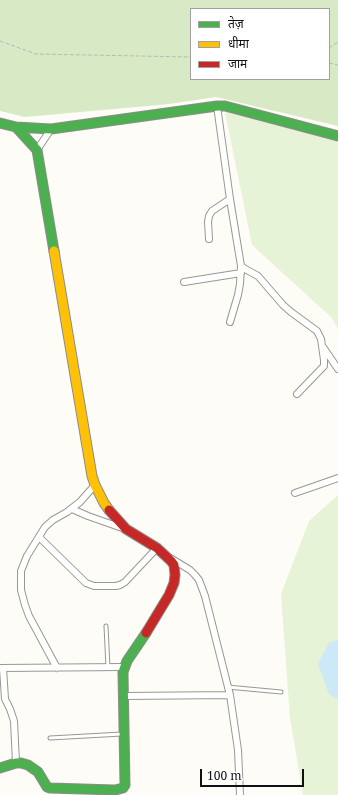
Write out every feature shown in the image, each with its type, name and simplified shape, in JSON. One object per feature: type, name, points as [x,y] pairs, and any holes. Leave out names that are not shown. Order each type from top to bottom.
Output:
[{"type":"street","points":[[217,106],[241,266],[238,295],[230,322]]},
{"type":"street","points":[[0,123],[16,127],[51,129],[225,106],[338,136]]},
{"type":"street","points":[[16,127],[37,150],[92,476],[99,494],[108,509],[126,529]]},
{"type":"street","points":[[37,150],[51,129]]},
{"type":"street","points":[[209,239],[208,222],[212,211],[230,199]]},
{"type":"street","points":[[241,266],[258,276],[283,305],[317,331],[322,339],[324,366],[297,394]]},
{"type":"street","points":[[184,282],[241,274]]},
{"type":"street","points":[[322,346],[338,370]]},
{"type":"street","points":[[295,493],[338,478]]},
{"type":"street","points":[[57,668],[25,605],[21,590],[23,564],[45,527],[53,520],[72,509],[95,485]]},
{"type":"street","points":[[72,509],[126,529],[190,570],[199,580],[205,596],[230,695],[238,750],[240,795]]},
{"type":"street","points":[[39,537],[86,583],[94,586],[116,586],[125,582],[157,548]]},
{"type":"street","points":[[0,768],[16,763],[28,765],[38,772],[47,787],[50,788],[120,790],[125,786],[123,672],[127,661],[142,640],[172,589],[175,570],[167,556]]},
{"type":"street","points":[[16,763],[14,721],[5,699],[2,668],[124,667]]},
{"type":"street","points":[[124,696],[230,695]]},
{"type":"lane","points":[[106,626],[108,668]]},
{"type":"lane","points":[[227,687],[281,692]]},
{"type":"lane","points":[[50,738],[125,734]]},
{"type":"path","points":[[0,41],[36,54],[190,57]]},
{"type":"green space","points":[[0,0],[338,0],[338,126],[216,97],[169,104],[25,117],[0,111]]},
{"type":"green space","points":[[225,112],[322,135],[338,142],[338,329],[332,318],[252,245]]},
{"type":"green space","points":[[338,495],[338,795],[303,795],[290,718],[281,594],[309,521]]},
{"type":"water","points":[[338,640],[337,699],[329,694],[318,664],[329,642]]},
{"type":"traffic: fast","points":[[0,123],[16,127],[51,129],[225,106],[338,136]]},
{"type":"traffic: fast","points":[[16,127],[37,150],[54,251]]},
{"type":"traffic: fast","points":[[0,768],[16,763],[28,765],[38,772],[47,787],[50,788],[115,790],[123,788],[125,785],[123,672],[127,661],[146,633]]},
{"type":"traffic: slow","points":[[54,251],[92,476],[95,485],[109,510]]},
{"type":"traffic: jam","points":[[109,510],[126,529],[157,548],[174,565],[174,583],[169,595],[146,633]]}]
